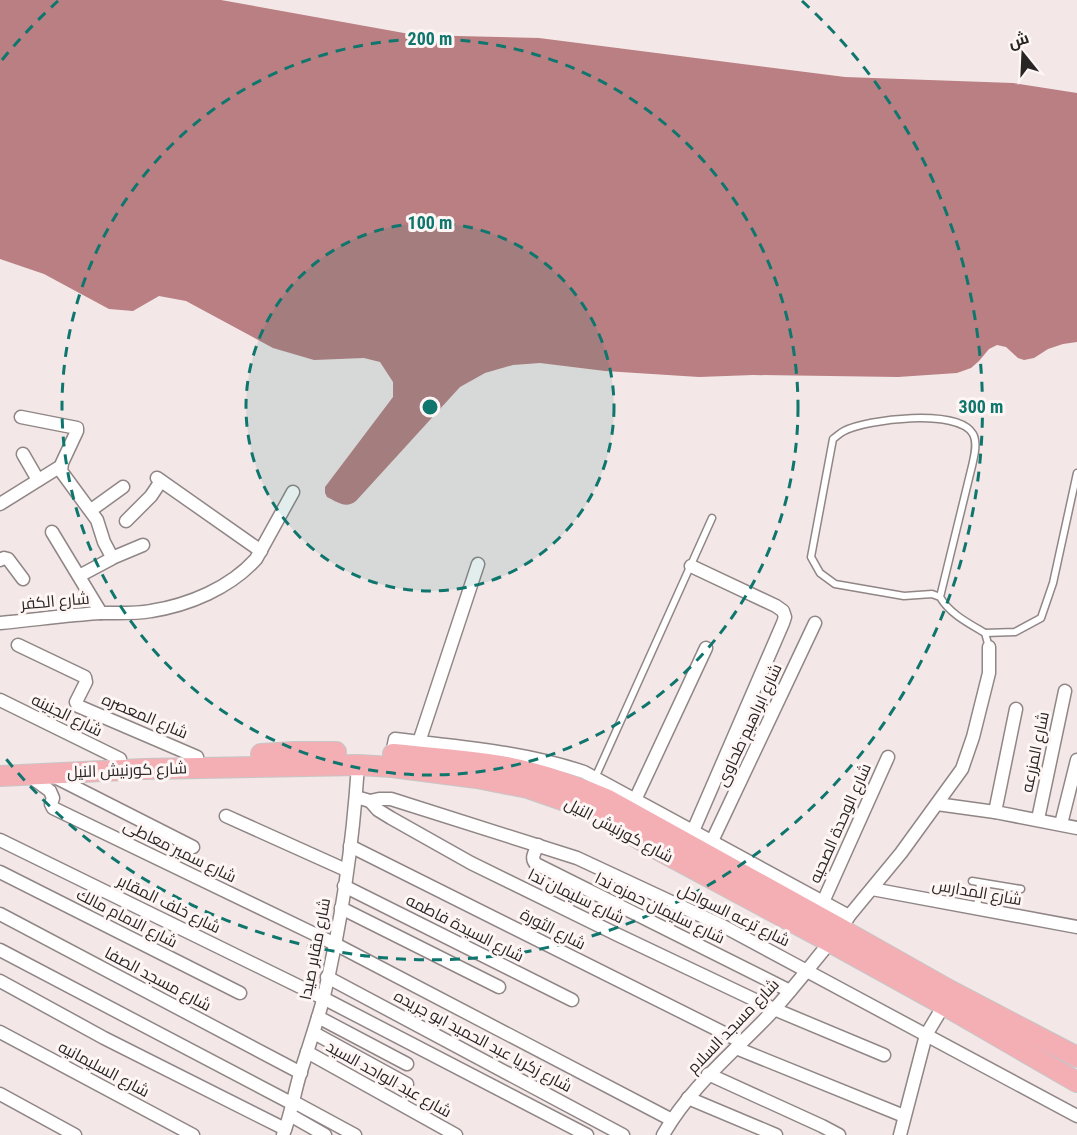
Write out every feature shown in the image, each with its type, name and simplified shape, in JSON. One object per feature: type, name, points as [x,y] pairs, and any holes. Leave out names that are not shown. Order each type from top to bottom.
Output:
[{"type":"main road","name":"شارع كورنيش النيل","points":[[0,765],[294,752],[392,754],[439,758],[504,775]]},
{"type":"main road","name":"شارع كورنيش النيل","points":[[0,776],[155,769],[358,765],[504,775],[568,783],[608,800],[949,990],[1077,1057]]},
{"type":"main road","name":"شارع كورنيش النيل","points":[[840,929],[944,1005],[1077,1082]]},
{"type":"street","points":[[0,504],[61,466],[77,430],[21,417]]},
{"type":"street","points":[[23,454],[38,480]]},
{"type":"street","points":[[61,466],[63,473],[97,520],[112,558]]},
{"type":"street","points":[[126,521],[145,502],[159,479],[261,551]]},
{"type":"street","points":[[91,510],[123,487]]},
{"type":"street","name":"شارع الكفر","points":[[0,623],[150,612],[192,600],[222,585],[248,568],[261,551],[293,492]]},
{"type":"street","points":[[52,532],[79,576],[107,614]]},
{"type":"street","points":[[79,576],[112,558],[143,545]]},
{"type":"street","points":[[0,560],[8,559],[22,579]]},
{"type":"street","points":[[419,742],[478,564]]},
{"type":"street","points":[[691,566],[776,606],[783,610],[785,617],[693,831]]},
{"type":"street","name":"شارع ابراهيم طحاوى","points":[[712,841],[815,623]]},
{"type":"street","name":"شارع المعصره","points":[[18,645],[85,677],[86,682],[76,702],[78,706],[197,757]]},
{"type":"street","name":"شارع مسجد السلام","points":[[664,1135],[672,1120],[708,1074],[774,1010],[790,991],[901,853],[953,783],[966,760],[989,673],[989,647]]},
{"type":"street","points":[[635,800],[706,648]]},
{"type":"street","name":"شارع المزرعه","points":[[1038,819],[1065,691]]},
{"type":"street","name":"شارع الجنينه","points":[[0,700],[120,759]]},
{"type":"street","points":[[995,812],[1016,709]]},
{"type":"street","points":[[392,754],[395,739],[506,752],[569,767],[595,778],[823,902],[840,929]]},
{"type":"street","name":"شارع الوحدة الصحيه","points":[[823,902],[888,757]]},
{"type":"street","points":[[1061,824],[1077,760]]},
{"type":"street","name":"شارع مقابر صيدا","points":[[284,1132],[314,1033],[335,944],[350,846],[358,765]]},
{"type":"street","points":[[47,773],[193,847]]},
{"type":"street","name":"شارع سمير معاطى","points":[[27,774],[50,791],[53,808],[335,944]]},
{"type":"street","name":"شارع ترعه السواحل","points":[[356,796],[370,801],[391,799],[577,858],[703,917],[807,970],[1077,1116]]},
{"type":"street","name":"شارع سليمان ندا","points":[[370,801],[391,819],[471,863],[774,1010],[884,1055]]},
{"type":"street","points":[[937,804],[1038,819],[1077,828]]},
{"type":"street","points":[[226,816],[346,870]]},
{"type":"street","name":"شارع خلف المقابر","points":[[0,840],[323,998],[587,1135]]},
{"type":"street","name":"شارع سليمان حمزه ندا","points":[[538,845],[532,857],[536,864],[790,991]]},
{"type":"street","name":"شارع الثورة","points":[[350,846],[739,1045],[904,1116]]},
{"type":"street","name":"شارع الامام مالك","points":[[0,872],[240,993]]},
{"type":"street","name":"شارع السيدة فاطمه","points":[[344,886],[572,1000]]},
{"type":"street","name":"شارع المدارس","points":[[872,890],[1077,927]]},
{"type":"street","points":[[341,908],[499,987]]},
{"type":"street","name":"شارع مسجد الصفا","points":[[0,914],[301,1073]]},
{"type":"street","points":[[335,944],[672,1120]]},
{"type":"street","points":[[0,950],[292,1107],[355,1135]]},
{"type":"street","name":"شارع زكريا عبد الحميد ابو جريده","points":[[327,977],[623,1135]]},
{"type":"street","points":[[0,981],[284,1132]]},
{"type":"street","points":[[900,1135],[926,1035],[944,1005]]},
{"type":"street","points":[[318,1017],[407,1064]]},
{"type":"street","name":"شارع السليمانيه","points":[[0,1032],[193,1135]]},
{"type":"street","points":[[314,1033],[407,1084]]},
{"type":"street","name":"شارع عبد الواحد السيد","points":[[307,1052],[456,1135]]},
{"type":"street","points":[[708,1074],[839,1135]]},
{"type":"street","points":[[0,1094],[75,1135]]},
{"type":"street","points":[[688,1098],[776,1135]]},
{"type":"street","points":[[292,1107],[325,1135]]},
{"type":"lane","points":[[940,597],[972,466],[975,446],[973,434],[962,424],[939,418],[905,419],[871,422],[844,430],[833,439],[811,557],[820,573],[835,584],[904,596],[932,594],[940,597],[955,615],[985,633],[1015,632],[1041,618],[1053,583],[1077,473]]},
{"type":"lane","points":[[595,778],[712,518]]},
{"type":"lane","points":[[985,633],[989,647]]},
{"type":"lane","points":[[972,881],[1021,889]]},
{"type":"lane","points":[[977,909],[981,883]]},
{"type":"shaded area","points":[[0,0],[221,0],[415,35],[539,38],[845,77],[1013,83],[1077,93],[1077,342],[1048,349],[1034,358],[1024,360],[1018,358],[1006,347],[997,345],[989,349],[971,368],[957,373],[898,377],[753,375],[699,377],[605,371],[540,363],[513,365],[485,373],[460,387],[356,501],[342,504],[327,497],[325,487],[393,397],[393,382],[380,362],[364,358],[314,360],[273,348],[186,301],[159,296],[133,311],[109,309],[44,274],[0,259]]}]
